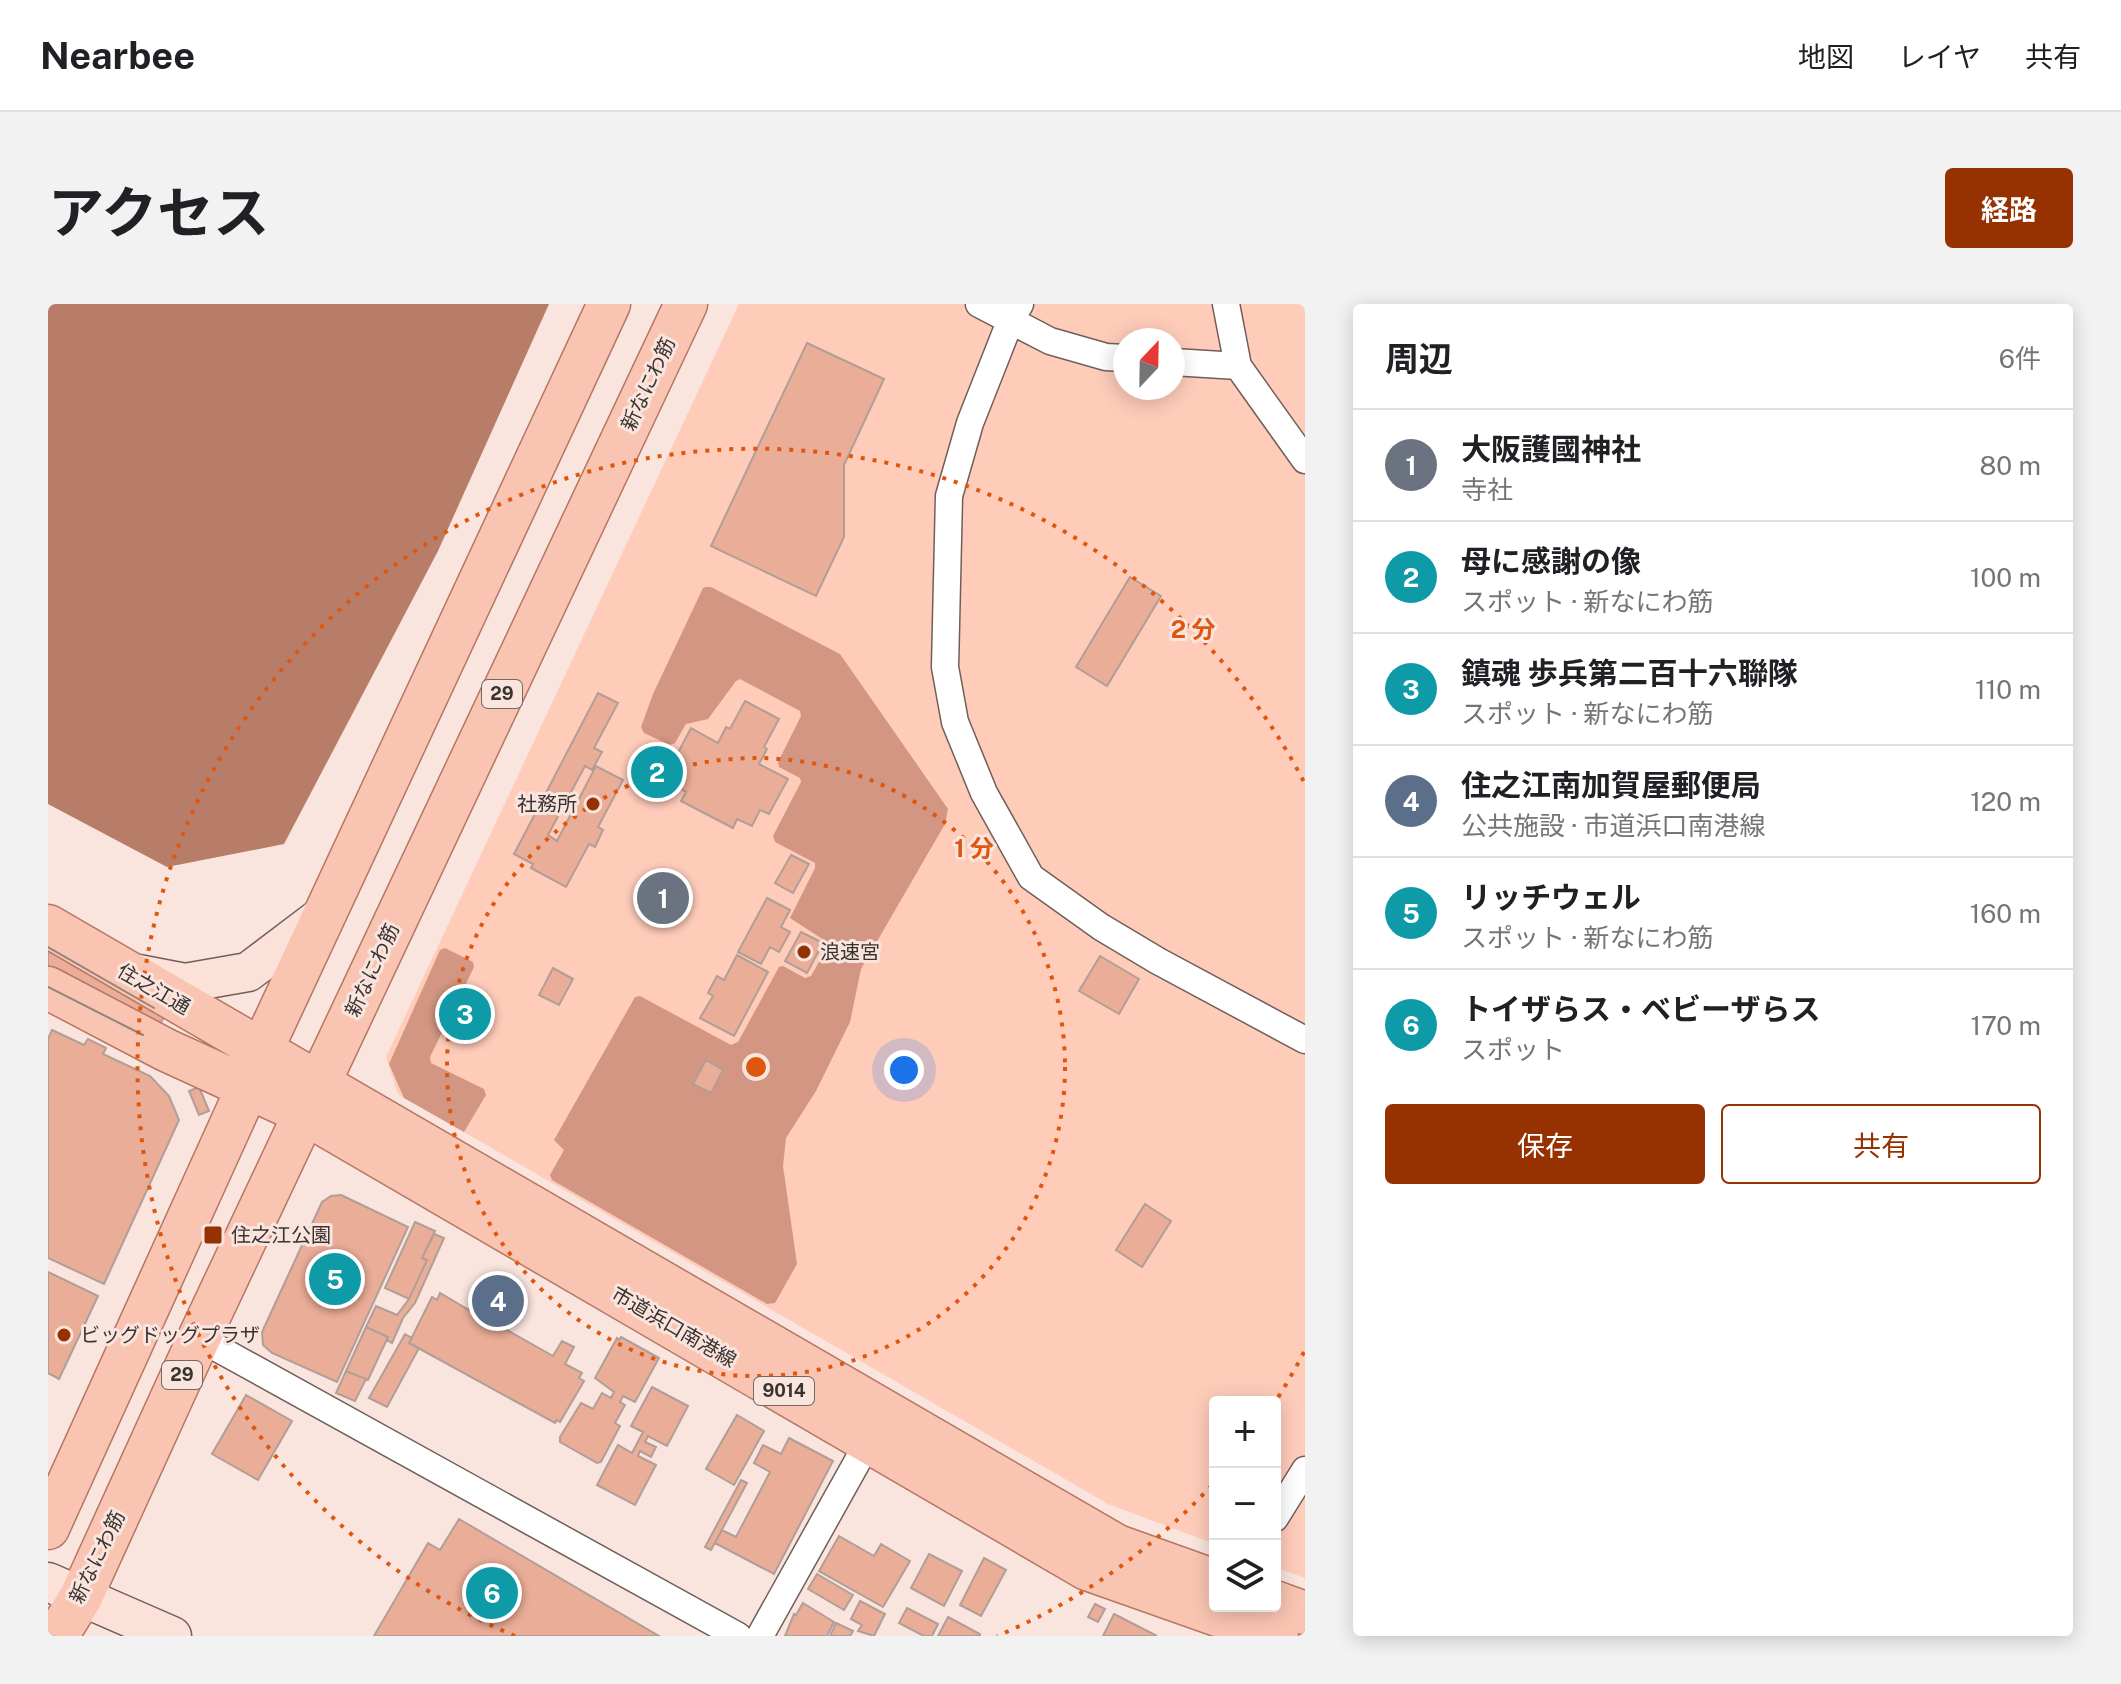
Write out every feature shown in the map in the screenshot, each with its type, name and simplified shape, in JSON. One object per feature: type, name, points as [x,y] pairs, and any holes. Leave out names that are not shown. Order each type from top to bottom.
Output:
[{"type":"main road","points":[[48,1528],[326,913],[609,304]]},
{"type":"main road","name":"新なにわ筋","points":[[57,1636],[64,1589],[199,1338],[686,304]]},
{"type":"main road","name":"住之江通","points":[[48,926],[123,971],[255,1068]]},
{"type":"main road","points":[[48,989],[166,1050],[255,1068]]},
{"type":"main road","name":"市道浜口南港線","points":[[255,1068],[877,1426],[1117,1546],[1209,1579]]},
{"type":"main road","name":"市道浜口南港線","points":[[877,1426],[1087,1569],[1277,1636]]},
{"type":"main road","points":[[1281,1604],[1305,1613]]},
{"type":"street","points":[[979,304],[1015,311],[1050,341],[1113,357]]},
{"type":"street","points":[[1226,304],[1238,366],[1305,460]]},
{"type":"street","points":[[1015,311],[970,423],[949,496],[945,667],[955,722],[978,779],[1031,877],[1101,927],[1158,961],[1305,1040]]},
{"type":"street","points":[[1185,363],[1238,366]]},
{"type":"street","points":[[123,971],[185,983],[248,972],[326,913]]},
{"type":"street","points":[[199,1338],[738,1636]]},
{"type":"street","points":[[760,1636],[877,1426]]},
{"type":"street","points":[[1281,1508],[1305,1470]]},
{"type":"street","points":[[64,1589],[172,1636]]},
{"type":"shaded area","points":[[48,304],[549,304],[438,551],[284,844],[167,867],[48,804]]},
{"type":"shaded area","points":[[739,304],[1305,304],[1305,1578],[1281,1569],[1281,1396],[1209,1396],[1209,1542],[1108,1504],[398,1094],[386,1057]]},
{"type":"shaded area","points":[[706,587],[840,654],[948,809],[945,824],[861,969],[850,1022],[816,1091],[786,1138],[783,1166],[797,1264],[775,1303],[767,1304],[552,1180],[550,1175],[564,1150],[554,1140],[635,997],[640,996],[731,1045],[738,1042],[779,967],[783,966],[805,978],[811,976],[828,946],[827,942],[790,918],[815,863],[775,842],[773,836],[801,782],[800,778],[779,767],[778,762],[801,716],[800,711],[740,679],[708,719],[686,724],[675,743],[670,745],[644,733],[641,727],[653,694]]},
{"type":"shaded area","points":[[445,948],[473,962],[474,967],[430,1057],[431,1063],[484,1089],[486,1095],[464,1132],[404,1098],[389,1064],[440,950]]},
{"type":"building","points":[[807,343],[884,379],[844,465],[844,537],[816,596],[711,546]]},
{"type":"building","points":[[1130,577],[1161,596],[1107,686],[1076,667]]},
{"type":"building","name":"社務所","points":[[598,693],[618,703],[594,748],[602,752],[592,770],[585,766],[548,835],[557,841],[596,766],[623,780],[598,827],[603,830],[595,847],[589,844],[566,887],[531,868],[533,864],[514,854]]},
{"type":"building","points":[[745,701],[779,719],[759,764],[788,779],[769,814],[760,810],[752,826],[737,819],[733,828],[681,801],[686,792],[672,784],[681,768],[672,764],[691,728],[718,743],[726,727],[730,729]]},
{"type":"building","points":[[791,855],[809,864],[793,893],[775,883]]},
{"type":"building","points":[[767,898],[790,910],[781,927],[790,932],[779,952],[770,947],[761,964],[738,952]]},
{"type":"building","name":"浪速宮","points":[[801,932],[823,943],[807,973],[785,961]]},
{"type":"building","points":[[48,937],[168,1011],[154,1033],[48,991]]},
{"type":"building","points":[[737,955],[768,972],[734,1036],[700,1018],[713,996],[708,993],[717,976],[724,980]]},
{"type":"building","points":[[1100,956],[1139,979],[1119,1014],[1079,991]]},
{"type":"building","points":[[553,968],[573,979],[559,1005],[539,995]]},
{"type":"building","points":[[52,1030],[84,1045],[88,1039],[106,1048],[103,1054],[150,1076],[169,1096],[179,1120],[104,1284],[48,1258],[48,1039]]},
{"type":"building","points":[[706,1060],[723,1070],[711,1093],[693,1084]]},
{"type":"building","points":[[199,1087],[209,1111],[199,1115],[189,1091]]},
{"type":"building","points":[[341,1195],[408,1227],[337,1382],[272,1353],[263,1345],[262,1332],[322,1202],[331,1196]]},
{"type":"building","points":[[1145,1204],[1171,1221],[1142,1267],[1116,1250]]},
{"type":"building","points":[[415,1222],[435,1231],[422,1258],[427,1260],[409,1299],[385,1288]]},
{"type":"building","points":[[434,1234],[444,1238],[415,1303],[403,1318],[392,1343],[387,1340],[388,1337],[366,1327],[376,1306],[397,1315],[409,1299],[427,1260],[422,1258]]},
{"type":"building","name":"ビッグドッグプラザ","points":[[48,1272],[98,1296],[59,1379],[48,1373]]},
{"type":"building","points":[[481,1287],[503,1299],[491,1321],[553,1356],[562,1341],[574,1347],[565,1364],[582,1373],[579,1378],[584,1381],[560,1422],[557,1420],[555,1423],[409,1343],[432,1297],[437,1300],[440,1293],[469,1310]]},
{"type":"building","points":[[366,1327],[388,1337],[368,1380],[346,1371]]},
{"type":"building","points":[[405,1334],[412,1338],[409,1343],[419,1348],[387,1407],[369,1398]]},
{"type":"building","points":[[621,1337],[659,1358],[635,1402],[623,1396],[620,1402],[625,1405],[615,1423],[620,1426],[601,1462],[597,1463],[560,1442],[560,1437],[581,1403],[593,1409],[602,1393],[611,1398],[614,1392],[595,1378],[617,1338],[619,1340]]},
{"type":"building","points":[[346,1371],[366,1379],[355,1401],[336,1393]]},
{"type":"building","points":[[652,1387],[688,1406],[667,1446],[648,1436],[645,1442],[656,1447],[651,1457],[640,1451],[638,1456],[656,1465],[635,1505],[597,1485],[618,1445],[632,1453],[643,1432],[631,1426]]},
{"type":"building","points":[[246,1395],[292,1421],[258,1480],[212,1454]]},
{"type":"building","points":[[737,1415],[764,1431],[734,1485],[706,1469]]},
{"type":"building","points":[[789,1438],[833,1461],[774,1574],[715,1543],[722,1530],[736,1537],[770,1472],[754,1463],[763,1445],[781,1454]]},
{"type":"building","points":[[741,1480],[747,1483],[711,1550],[705,1547]]},
{"type":"building","points":[[459,1519],[659,1636],[374,1636],[428,1543],[440,1550]]},
{"type":"building","points":[[839,1536],[874,1556],[881,1544],[910,1561],[883,1607],[819,1571]]},
{"type":"building","points":[[929,1554],[962,1571],[944,1606],[911,1588]]},
{"type":"building","points":[[984,1558],[1006,1570],[981,1616],[960,1605]]},
{"type":"building","points":[[817,1574],[853,1595],[844,1610],[808,1589]]},
{"type":"building","points":[[860,1601],[885,1614],[874,1636],[858,1631],[862,1625],[851,1619]]},
{"type":"building","points":[[803,1603],[834,1622],[827,1636],[785,1636],[794,1614]]},
{"type":"building","points":[[1095,1604],[1105,1609],[1098,1622],[1088,1617]]},
{"type":"building","points":[[907,1608],[938,1624],[932,1636],[924,1636],[899,1623]]},
{"type":"building","points":[[1114,1614],[1157,1636],[1103,1636]]},
{"type":"building","points":[[948,1617],[980,1634],[980,1636],[938,1636]]},
{"type":"building","points":[[836,1623],[853,1631],[850,1636],[830,1636]]},
{"type":"tram line","points":[[48,947],[154,1008]]},
{"type":"tram line","points":[[48,987],[143,1035]]},
{"type":"place","name":"母に感謝の像","points":[[657,772]]},
{"type":"place","name":"社務所","points":[[593,804]]},
{"type":"place","name":"大阪護國神社","points":[[663,898]]},
{"type":"place","name":"浪速宮","points":[[804,952]]},
{"type":"place","name":"鎮魂 歩兵第二百十六聯隊","points":[[465,1014]]},
{"type":"place","name":"住之江公園","points":[[213,1235]]},
{"type":"place","name":"リッチウェル","points":[[335,1279]]},
{"type":"place","name":"住之江南加賀屋郵便局","points":[[498,1301]]},
{"type":"place","name":"ビッグドッグプラザ","points":[[64,1335]]},
{"type":"place","name":"トイザらス・ベビーザらス","points":[[492,1593]]}]
